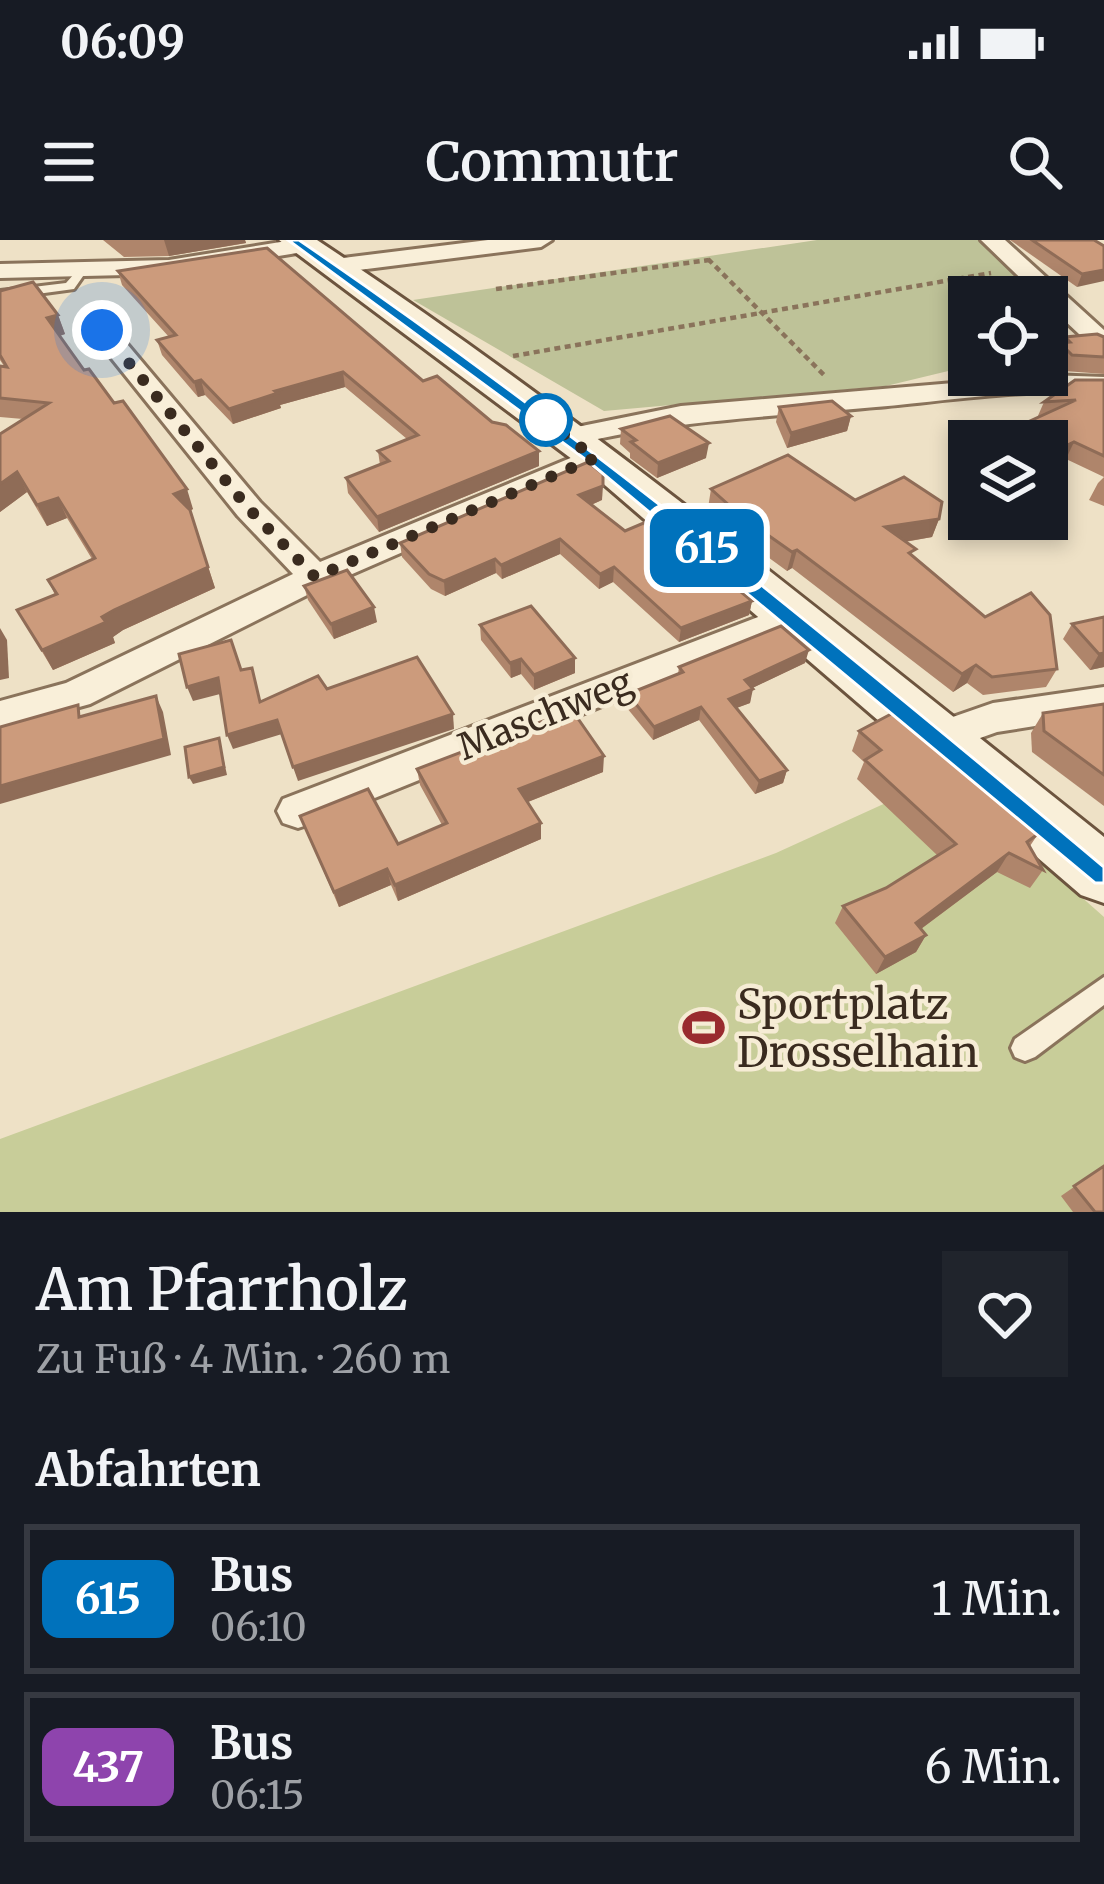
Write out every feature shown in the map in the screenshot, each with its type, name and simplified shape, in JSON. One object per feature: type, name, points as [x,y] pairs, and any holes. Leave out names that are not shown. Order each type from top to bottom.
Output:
[{"type":"main road","points":[[311,250],[581,447],[1104,875]]},
{"type":"street","points":[[0,271],[169,267],[311,250],[542,240]]},
{"type":"street","points":[[992,240],[1104,344]]},
{"type":"street","points":[[1077,316],[1104,310]]},
{"type":"street","points":[[102,330],[249,509],[315,577]]},
{"type":"street","points":[[0,715],[77,694],[581,447],[611,424],[1031,385],[1104,385]]},
{"type":"street","name":"Maschweg","points":[[298,811],[793,616]]},
{"type":"street","points":[[938,738],[993,718],[1104,701]]},
{"type":"lane","points":[[0,295],[70,286],[82,269]]},
{"type":"lane","points":[[1024,1048],[1104,989]]},
{"type":"path","points":[[496,289],[707,258],[850,401]]},
{"type":"path","points":[[471,364],[1024,268]]},
{"type":"green space","points":[[817,240],[982,240],[1022,276],[948,276],[948,371],[886,386],[604,411],[413,300]]},
{"type":"green space","name":"Sportplatz Drosselhain","points":[[945,776],[1104,917],[1104,1212],[0,1212],[0,1139],[776,853]]},
{"type":"building","points":[[1032,240],[1094,240],[1104,246],[1104,270],[1082,274]]},
{"type":"building","points":[[267,248],[423,381],[437,376],[492,422],[506,425],[539,451],[377,517],[346,478],[389,461],[378,451],[418,435],[343,372],[229,409],[201,380],[194,382],[157,340],[176,335],[118,271]]},
{"type":"building","points":[[33,282],[58,315],[47,318],[84,370],[89,369],[114,403],[123,401],[187,489],[174,494],[190,510],[208,567],[42,650],[17,610],[57,594],[48,580],[95,558],[58,498],[37,505],[17,472],[0,484],[0,434],[49,403],[0,398],[0,366],[7,367],[0,355],[0,291]]},
{"type":"building","points":[[1068,337],[1104,337],[1104,357],[1072,355]]},
{"type":"building","points":[[1075,380],[1104,380],[1104,456],[1074,442],[1068,445],[1068,420],[1032,420],[1076,400],[1044,402],[1052,396],[1068,396],[1068,385]]},
{"type":"building","points":[[832,401],[851,416],[791,433],[779,407]]},
{"type":"building","points":[[670,416],[709,443],[658,463],[621,429]]},
{"type":"building","points":[[788,455],[855,500],[904,477],[942,502],[939,519],[885,527],[916,549],[909,553],[985,617],[1031,593],[1050,615],[1057,669],[992,677],[976,665],[962,674],[797,550],[792,552],[741,516],[711,489]]},
{"type":"building","points":[[588,462],[603,474],[603,486],[579,495],[625,531],[653,519],[752,601],[681,628],[614,567],[600,574],[560,539],[501,565],[495,559],[444,581],[429,574],[400,543]]},
{"type":"building","points":[[347,570],[374,607],[331,624],[304,586]]},
{"type":"building","points":[[531,606],[575,658],[534,675],[521,659],[510,663],[480,625]]},
{"type":"building","points":[[1104,617],[1104,653],[1099,654],[1072,624]]},
{"type":"building","points":[[781,626],[809,650],[745,680],[753,689],[729,699],[787,770],[759,781],[701,707],[654,727],[628,694],[683,672],[679,667]]},
{"type":"building","points":[[231,640],[241,670],[252,668],[260,702],[318,676],[327,689],[417,657],[453,714],[293,767],[277,720],[227,735],[218,678],[187,687],[179,654]]},
{"type":"building","points":[[156,696],[164,739],[0,786],[0,727],[78,705],[79,717]]},
{"type":"building","points":[[1104,704],[1104,775],[1044,731],[1043,713]]},
{"type":"building","points":[[572,710],[604,756],[519,789],[541,823],[395,885],[387,869],[334,892],[300,816],[368,789],[398,844],[447,823],[417,769]]},
{"type":"building","points":[[893,713],[1038,834],[1027,842],[1043,870],[1009,853],[916,923],[926,935],[885,957],[843,906],[886,888],[956,844],[865,760],[881,750],[859,731]]},
{"type":"building","points":[[219,738],[224,767],[189,777],[185,747]]},
{"type":"building","points":[[1104,1166],[1104,1212],[1095,1212],[1074,1186]]},
{"type":"bus line","name":"615","points":[[295,240],[457,353],[595,458],[1104,875]]},
{"type":"place","name":"Sportplatz Drosselhain","points":[[703,1028]]},
{"type":"route","points":[[102,330],[249,509],[315,577],[595,458],[535,412],[546,420]]}]
